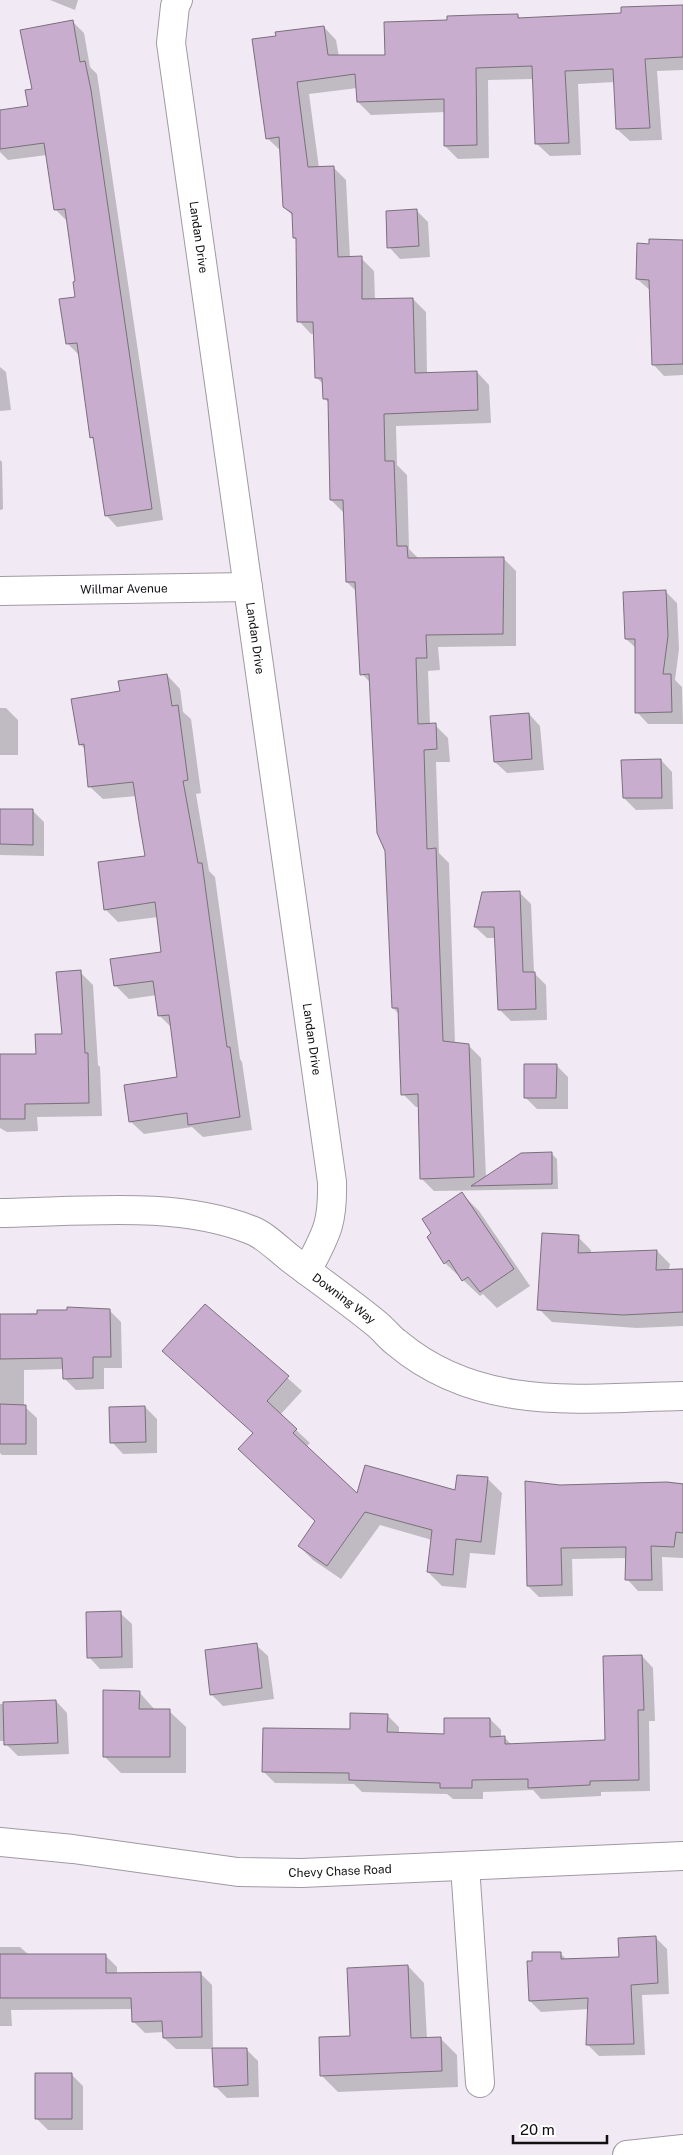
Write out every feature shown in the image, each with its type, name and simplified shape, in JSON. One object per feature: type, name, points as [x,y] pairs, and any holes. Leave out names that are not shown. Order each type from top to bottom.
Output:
[{"type":"street","name":"Landan Drive","points":[[178,0],[175,6],[171,42],[332,1182],[333,1208],[330,1228],[307,1271]]},
{"type":"street","name":"Willmar Avenue","points":[[0,591],[248,587]]},
{"type":"street","name":"Downing Way","points":[[0,1213],[154,1210],[207,1215],[253,1230],[379,1326],[413,1356],[439,1372],[466,1384],[532,1397],[683,1396]]},
{"type":"street","name":"Chevy Chase Road","points":[[0,1842],[72,1849],[238,1872],[302,1873],[683,1856]]},
{"type":"street","points":[[465,1866],[480,2083]]},
{"type":"street","points":[[627,2155],[683,2149]]},
{"type":"building","points":[[683,5],[683,57],[645,59],[650,128],[616,129],[613,69],[565,71],[569,143],[535,144],[532,66],[476,68],[477,145],[444,146],[444,99],[357,102],[355,74],[297,82],[308,167],[334,166],[338,257],[362,256],[362,299],[413,298],[415,373],[477,371],[478,410],[384,414],[385,461],[394,461],[397,546],[407,546],[408,558],[504,557],[503,634],[426,635],[427,658],[416,658],[418,724],[436,723],[437,749],[424,750],[427,849],[436,848],[443,1041],[469,1044],[474,1177],[420,1179],[418,1094],[401,1095],[398,1008],[392,1008],[385,851],[377,833],[369,674],[360,675],[355,582],[346,582],[343,500],[330,500],[328,399],[323,399],[322,378],[315,378],[313,322],[297,322],[296,238],[293,238],[292,213],[283,207],[279,137],[266,139],[252,39],[276,36],[275,32],[324,26],[328,55],[385,55],[384,22],[447,20],[447,16],[518,14],[518,18],[621,13],[621,7]]},
{"type":"building","points":[[73,20],[80,62],[85,61],[91,90],[152,509],[105,516],[93,437],[90,438],[77,343],[66,344],[59,299],[75,297],[73,282],[75,281],[65,209],[54,210],[44,143],[0,149],[0,110],[28,106],[25,90],[32,89],[20,30]]},
{"type":"building","points":[[417,209],[419,246],[387,248],[386,211]]},
{"type":"building","points":[[649,239],[683,240],[683,364],[652,365],[649,280],[636,279],[637,243],[649,244]]},
{"type":"building","points":[[666,590],[668,636],[663,674],[671,674],[672,712],[635,713],[635,639],[625,639],[623,592]]},
{"type":"building","points":[[167,674],[172,706],[178,705],[188,780],[183,781],[198,863],[202,863],[227,1047],[230,1047],[240,1117],[188,1125],[187,1113],[129,1122],[124,1085],[177,1077],[169,1015],[158,1016],[153,981],[114,986],[110,959],[161,952],[155,902],[104,910],[98,862],[145,856],[133,782],[88,787],[84,744],[79,745],[71,699],[120,691],[118,681]]},
{"type":"building","points":[[529,713],[532,759],[494,762],[490,716]]},
{"type":"building","points":[[661,759],[662,798],[623,798],[621,760]]},
{"type":"building","points":[[0,809],[33,809],[33,845],[0,844]]},
{"type":"building","points":[[520,891],[523,972],[535,972],[536,1009],[498,1010],[494,927],[474,927],[482,892]]},
{"type":"building","points":[[81,970],[85,1053],[88,1053],[89,1103],[25,1104],[25,1119],[0,1119],[0,1054],[36,1054],[35,1034],[62,1034],[56,972]]},
{"type":"building","points":[[524,1064],[557,1064],[556,1098],[524,1098]]},
{"type":"building","points":[[552,1152],[552,1184],[471,1186],[521,1153]]},
{"type":"building","points":[[462,1192],[514,1269],[480,1292],[468,1277],[462,1281],[449,1260],[444,1264],[427,1237],[431,1233],[422,1219]]},
{"type":"building","points":[[542,1233],[579,1235],[578,1253],[657,1250],[656,1270],[683,1269],[683,1312],[623,1315],[537,1310]]},
{"type":"building","points":[[205,1304],[289,1376],[267,1401],[297,1429],[293,1433],[357,1493],[365,1465],[455,1490],[457,1475],[488,1477],[481,1542],[456,1539],[453,1575],[427,1572],[432,1530],[365,1512],[327,1566],[298,1546],[315,1521],[238,1449],[253,1433],[162,1351]]},
{"type":"building","points":[[67,1307],[110,1309],[111,1357],[93,1357],[93,1378],[63,1379],[62,1358],[0,1359],[0,1314],[37,1314],[37,1310],[67,1310]]},
{"type":"building","points":[[0,1404],[26,1405],[26,1444],[0,1444]]},
{"type":"building","points":[[145,1406],[146,1442],[110,1443],[109,1407]]},
{"type":"building","points":[[525,1481],[560,1485],[667,1482],[683,1484],[683,1533],[676,1532],[674,1547],[651,1546],[652,1580],[625,1580],[626,1547],[561,1548],[562,1585],[527,1586]]},
{"type":"building","points":[[121,1611],[122,1657],[87,1658],[86,1612]]},
{"type":"building","points":[[257,1643],[262,1688],[210,1695],[205,1650]]},
{"type":"building","points":[[642,1655],[644,1710],[638,1710],[639,1780],[590,1781],[590,1785],[528,1788],[528,1779],[472,1780],[472,1788],[440,1788],[440,1783],[349,1780],[349,1773],[262,1772],[263,1728],[350,1729],[350,1713],[388,1714],[387,1732],[444,1734],[444,1718],[490,1718],[490,1737],[505,1736],[505,1744],[605,1740],[603,1656]]},
{"type":"building","points":[[103,1690],[140,1691],[139,1709],[170,1709],[170,1757],[103,1757]]},
{"type":"building","points":[[56,1700],[58,1743],[4,1745],[3,1702]]},
{"type":"building","points":[[656,1936],[658,1983],[631,1985],[634,2044],[586,2045],[588,1998],[529,2001],[527,1961],[532,1961],[532,1952],[561,1952],[561,1959],[619,1957],[618,1938]]},
{"type":"building","points":[[0,1954],[106,1954],[106,1973],[201,1972],[202,2037],[163,2038],[162,2021],[132,2022],[131,1998],[0,1998]]},
{"type":"building","points":[[408,1965],[411,2038],[441,2037],[442,2071],[320,2076],[319,2037],[350,2036],[347,1968]]},
{"type":"building","points":[[212,2048],[247,2048],[248,2085],[214,2087]]},
{"type":"building","points":[[35,2073],[72,2073],[72,2119],[35,2119]]}]
